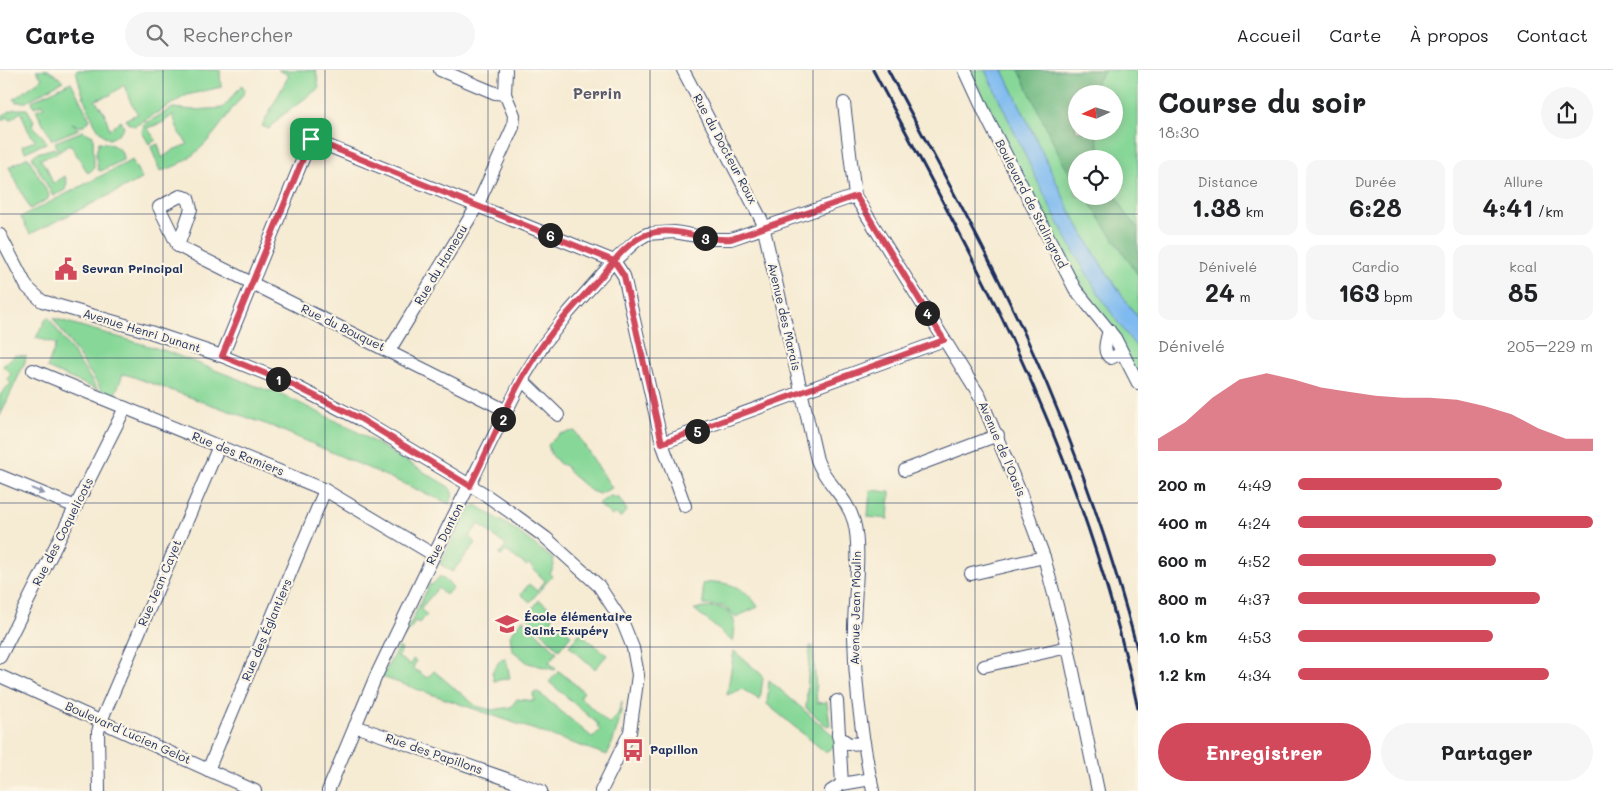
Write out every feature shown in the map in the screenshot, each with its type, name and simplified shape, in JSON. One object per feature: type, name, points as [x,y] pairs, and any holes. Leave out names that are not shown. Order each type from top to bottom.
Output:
[{"type":"street","points":[[440,70],[495,93],[506,94]]},
{"type":"street","name":"Rue du Hameau","points":[[389,351],[477,206],[513,127],[514,115],[506,94],[506,70]]},
{"type":"street","name":"Rue du Docteur Roux","points":[[683,70],[762,221],[764,229]]},
{"type":"street","name":"Boulevard de Stalingrad","points":[[965,70],[993,130],[1075,289],[1109,330],[1138,383]]},
{"type":"street","name":"Avenue de l'Oasis","points":[[844,103],[856,196],[980,397],[998,435],[1044,557],[1068,647],[1098,791]]},
{"type":"street","points":[[222,356],[311,139],[614,261],[624,276],[662,443],[685,506]]},
{"type":"street","name":"Rue Danton","points":[[328,791],[376,676],[434,555],[531,362],[569,312],[614,261],[636,241],[647,234],[674,232],[722,240],[739,238],[856,196]]},
{"type":"street","name":"Avenue des Marais","points":[[764,229],[818,464]]},
{"type":"street","name":"Avenue Henri Dunant","points":[[0,234],[27,286],[42,301],[159,335],[222,356],[291,384],[359,418],[470,486],[533,528],[608,595],[628,634],[638,675],[630,732],[601,791]]},
{"type":"street","name":"Rue du Bouquet","points":[[178,246],[507,411]]},
{"type":"street","points":[[662,443],[944,340]]},
{"type":"street","name":"Rue des Ramiers","points":[[33,370],[325,490],[434,555]]},
{"type":"street","points":[[522,380],[558,415]]},
{"type":"street","name":"Rue des Coquelicots","points":[[0,657],[125,408]]},
{"type":"street","points":[[905,470],[998,435]]},
{"type":"street","name":"Rue Jean Cayet","points":[[99,791],[98,732],[101,721],[219,446]]},
{"type":"street","name":"Avenue Jean Moulin","points":[[818,464],[847,505],[856,530],[854,637],[859,711],[872,785]]},
{"type":"street","points":[[0,476],[76,507]]},
{"type":"street","name":"Rue des Églantiers","points":[[208,770],[325,490]]},
{"type":"street","points":[[971,574],[1044,557]]},
{"type":"street","points":[[984,666],[1068,647]]},
{"type":"street","name":"Boulevard Lucien Gelot","points":[[0,676],[255,791]]},
{"type":"street","points":[[835,701],[842,784]]},
{"type":"street","name":"Rue des Papillons","points":[[355,726],[541,791]]},
{"type":"street","points":[[838,736],[849,744],[864,743]]},
{"type":"street","points":[[831,791],[842,784],[872,785]]},
{"type":"green space","points":[[36,70],[49,70],[63,81],[26,102],[16,102],[14,99],[42,79]]},
{"type":"green space","points":[[76,70],[220,70],[221,87],[187,95],[135,126],[128,123],[126,119],[138,114],[131,103],[124,85],[110,95],[95,100],[104,112],[110,130],[121,121],[124,127],[117,135],[110,139],[104,136],[93,120],[80,87]]},
{"type":"green space","points":[[278,70],[316,70],[319,88],[280,117],[269,129],[262,126],[289,75]]},
{"type":"green space","points":[[970,70],[985,70],[1063,231],[1138,349],[1138,378],[1109,324],[1080,284],[1037,208]]},
{"type":"green space","points":[[1003,70],[1138,70],[1138,318],[1102,266],[1071,213]]},
{"type":"green space","points":[[1019,70],[1105,70],[1094,85],[1068,85],[1068,140],[1097,140],[1100,150],[1068,150],[1068,170]]},
{"type":"green space","points":[[71,82],[90,120],[81,127],[72,123],[79,129],[52,140],[36,110],[44,107],[43,104],[34,107],[32,101]]},
{"type":"green space","points":[[242,85],[245,90],[241,98],[202,147],[183,162],[160,171],[151,147],[158,144],[162,158],[173,150],[188,144],[179,133],[173,115],[162,123],[147,128],[156,140],[149,144],[142,132],[144,124],[173,108],[194,110],[223,108]]},
{"type":"green space","points":[[14,109],[27,109],[34,121],[33,127],[44,138],[46,143],[25,152],[22,146],[35,141],[28,130],[21,112],[10,120],[8,117],[0,121],[0,117]]},
{"type":"green space","points":[[83,131],[93,136],[94,168],[88,173],[70,144],[59,152],[55,142]]},
{"type":"green space","points":[[99,142],[119,149],[123,160],[101,171],[98,170],[96,153]]},
{"type":"green space","points":[[55,148],[58,153],[40,159],[47,168],[53,184],[65,176],[67,183],[65,190],[53,196],[32,157],[37,153]]},
{"type":"green space","points":[[28,157],[49,195],[48,199],[30,209],[9,167]]},
{"type":"green space","points":[[132,160],[142,179],[30,234],[21,217]]},
{"type":"green space","points":[[1091,205],[1121,205],[1138,228],[1138,275]]},
{"type":"green space","points":[[47,317],[98,390],[47,368],[56,344],[36,338]]},
{"type":"green space","points":[[53,318],[166,351],[269,391],[273,390],[354,430],[449,487],[453,494],[450,504],[274,427],[131,376],[123,374],[114,397],[103,392]]},
{"type":"green space","points":[[15,355],[26,356],[25,362],[0,416],[0,395],[11,383],[7,379],[11,374],[3,366]]},
{"type":"green space","points":[[575,431],[612,488],[599,494],[591,491],[551,454],[548,445],[559,434]]},
{"type":"green space","points":[[870,490],[890,492],[888,519],[868,517]]},
{"type":"green space","points":[[610,496],[619,498],[627,510],[620,518],[615,513],[612,516],[598,504]]},
{"type":"green space","points":[[476,505],[517,531],[553,559],[554,566],[550,574],[552,576],[530,602],[521,594],[529,584],[537,591],[545,581],[529,564],[527,566],[506,551],[501,556],[499,555],[506,546],[479,524],[469,537],[476,543],[452,572],[440,564],[467,511]]},
{"type":"green space","points":[[440,576],[453,587],[446,595],[438,588],[420,609],[427,615],[419,623],[415,621],[403,638],[430,584],[432,585]]},
{"type":"green space","points":[[713,582],[739,588],[750,596],[758,607],[736,617],[724,606],[704,605],[702,584]]},
{"type":"green space","points":[[539,600],[555,612],[551,618],[571,635],[559,650],[527,616]]},
{"type":"green space","points":[[717,607],[728,611],[732,615],[735,625],[733,642],[694,609]]},
{"type":"green space","points":[[523,619],[557,652],[549,662],[555,670],[528,663],[512,650],[510,635]]},
{"type":"green space","points":[[580,633],[607,655],[595,669],[569,646]]},
{"type":"green space","points":[[810,646],[813,646],[817,703],[827,702],[830,725],[827,726],[806,708]]},
{"type":"green space","points":[[398,647],[402,649],[398,657],[410,665],[413,659],[416,661],[413,668],[427,678],[434,671],[476,706],[492,710],[511,707],[517,699],[534,701],[533,693],[538,692],[593,738],[600,730],[597,727],[598,724],[549,682],[559,671],[584,692],[580,697],[609,724],[618,714],[622,701],[617,728],[607,755],[382,677]]},
{"type":"green space","points":[[734,651],[761,674],[763,678],[760,700],[742,689],[727,695]]},
{"type":"green space","points":[[506,658],[510,678],[494,681],[492,672],[501,659]]},
{"type":"green space","points":[[769,680],[834,736],[835,746],[825,752],[767,704]]},
{"type":"water","points":[[985,70],[1003,70],[1071,213],[1102,266],[1138,318],[1138,349],[1093,285],[1073,250]]},
{"type":"railway","points":[[873,70],[985,283],[1022,362],[1063,458],[1098,557],[1113,607],[1138,709]]},
{"type":"railway","points":[[888,70],[994,271],[1044,377],[1075,454],[1103,532],[1138,652]]},
{"type":"place","name":"Sevran Principal","points":[[66,269]]},
{"type":"place","name":"École élémentaire Saint-Exupéry","points":[[507,624]]},
{"type":"place","name":"Papillon","points":[[633,750]]},
{"type":"district","name":"Perrin","points":[[597,94]]},
{"type":"route","points":[[311,139],[222,356],[291,384],[359,418],[470,486],[531,362],[569,312],[614,261],[636,241],[647,234],[662,231],[722,240],[739,238],[856,196],[944,340],[662,443],[624,276],[614,261],[311,139]]}]
